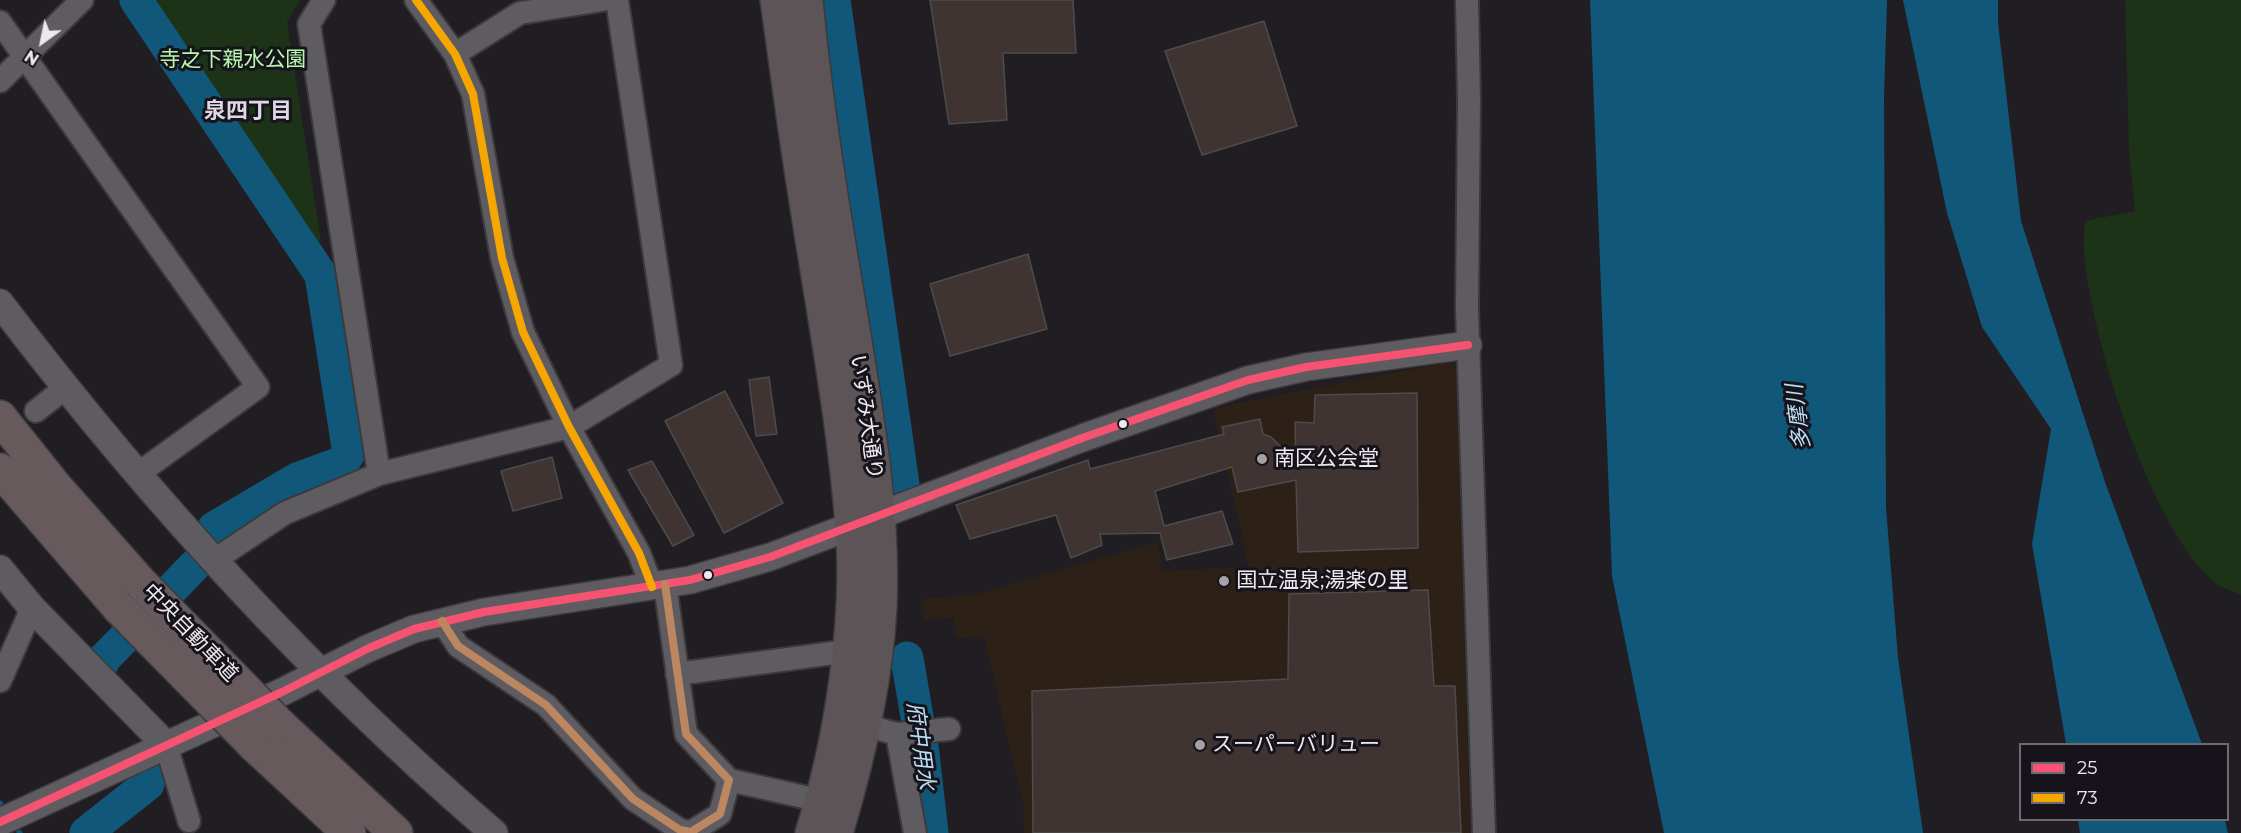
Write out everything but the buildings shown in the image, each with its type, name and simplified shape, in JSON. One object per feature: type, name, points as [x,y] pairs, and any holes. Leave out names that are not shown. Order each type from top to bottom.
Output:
[{"type":"highway","name":"中央自動車道","points":[[0,417],[56,486],[140,582],[281,726],[396,833]]},
{"type":"highway","name":"中央自動車道","points":[[0,470],[120,608],[255,746],[349,833]]},
{"type":"main road","name":"いずみ大通り","points":[[777,0],[804,190],[880,606],[864,725],[836,833]]},
{"type":"main road","name":"いずみ大通り","points":[[806,0],[838,238],[872,455],[843,697],[822,801],[812,833]]},
{"type":"street","points":[[0,81],[82,0]]},
{"type":"street","points":[[324,0],[309,24],[379,474]]},
{"type":"street","points":[[416,0],[455,54],[473,94],[502,258],[523,332],[569,427],[658,586],[677,674],[686,734],[729,780],[822,801]]},
{"type":"street","points":[[455,54],[520,13],[602,0]]},
{"type":"street","points":[[213,561],[285,513],[379,474],[569,427],[671,365],[617,0]]},
{"type":"street","points":[[1467,0],[1468,345],[1484,833]]},
{"type":"street","points":[[0,22],[258,387],[138,473]]},
{"type":"street","points":[[0,303],[65,388],[213,561],[321,672],[446,792],[494,833]]},
{"type":"street","points":[[0,822],[369,648],[442,621],[484,612],[658,586],[724,572],[1085,437],[1248,380],[1306,367],[1468,345]]},
{"type":"street","points":[[36,411],[65,388]]},
{"type":"street","points":[[0,569],[32,608],[166,745],[189,821]]},
{"type":"street","points":[[0,681],[32,608]]},
{"type":"street","points":[[442,621],[458,646],[546,705],[633,799],[680,830],[691,832],[720,814],[729,780]]},
{"type":"street","points":[[677,674],[848,651]]},
{"type":"street","points":[[864,725],[902,733],[944,729]]},
{"type":"street","points":[[902,733],[915,833]]},
{"type":"shaded area","points":[[1450,362],[1456,370],[1470,833],[1024,833],[1023,802],[984,637],[956,638],[954,618],[923,620],[924,599],[977,594],[1158,542],[1162,571],[1249,567],[1213,408]]},
{"type":"green space","name":"寺之下親水公園","points":[[119,0],[300,0],[287,22],[321,241],[301,259]]},
{"type":"green space","points":[[2125,0],[2241,0],[2241,595],[2213,581],[2189,554],[2167,518],[2146,475],[2127,427],[2098,332],[2089,289],[2084,249],[2085,221],[2135,211],[2129,151]]},
{"type":"water","name":"多摩川","points":[[1590,0],[1887,0],[1884,97],[1886,507],[1898,658],[1923,833],[1664,833],[1612,576]]},
{"type":"water","points":[[1903,0],[1998,0],[1998,23],[2021,221],[2105,482],[2202,743],[2066,743],[2032,544],[2051,429],[1982,327],[1947,213]]},
{"type":"water","points":[[2078,821],[2225,821],[2228,833],[2080,833]]},
{"type":"waterway","points":[[136,0],[321,275],[349,453],[343,462],[297,479],[214,528]]},
{"type":"waterway","points":[[834,0],[904,491]]},
{"type":"waterway","points":[[101,666],[104,659],[197,563]]},
{"type":"waterway","name":"府中用水","points":[[907,658],[922,746],[932,833]]},
{"type":"waterway","points":[[86,833],[148,784],[152,769]]},
{"type":"transit line","name":"73","points":[[416,0],[455,54],[473,94],[502,258],[523,332],[569,427],[639,553],[652,587]]},
{"type":"transit line","name":"25","points":[[0,822],[414,629],[484,612],[690,580],[770,557],[1085,437],[1248,380],[1306,367],[1468,345]]},
{"type":"transit line","points":[[442,621],[458,646],[546,705],[633,799],[680,830],[691,832],[720,814],[729,780],[686,734],[665,584]]},
{"type":"place","name":"南区公会堂","points":[[1262,459]]},
{"type":"place","name":"国立温泉;湯楽の里","points":[[1224,581]]},
{"type":"place","name":"スーパーバリュー","points":[[1200,745]]},
{"type":"district","name":"泉四丁目","points":[[248,112]]}]
